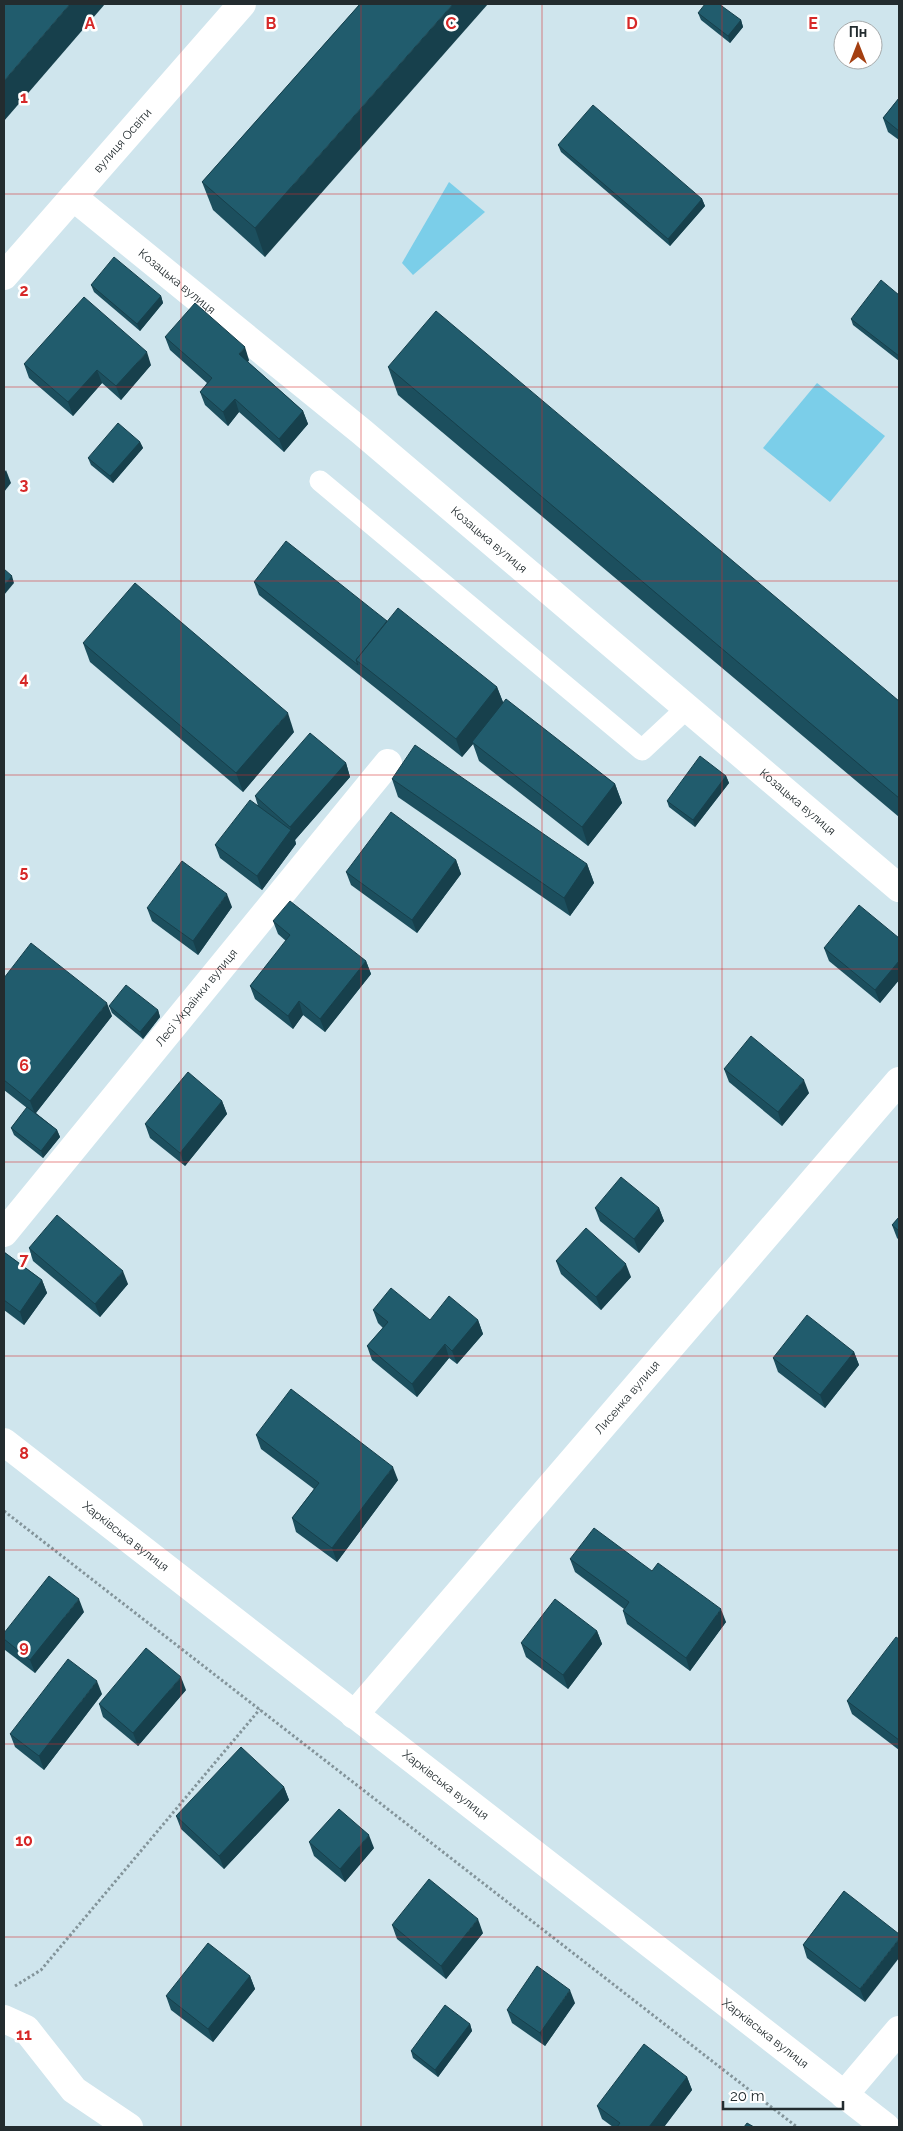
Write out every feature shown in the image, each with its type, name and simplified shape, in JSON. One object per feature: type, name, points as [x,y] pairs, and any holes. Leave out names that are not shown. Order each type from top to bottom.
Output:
[{"type":"street","name":"вулиця Освіти","points":[[4,276],[242,4]]},
{"type":"street","name":"Козацька вулиця","points":[[73,197],[362,432],[899,888]]},
{"type":"street","name":"Лесі Українки вулиця","points":[[4,1233],[388,763]]},
{"type":"street","name":"Лисенка вулиця","points":[[354,1715],[899,1081]]},
{"type":"street","name":"Харківська вулиця","points":[[4,1442],[886,2127]]},
{"type":"street","points":[[4,2018],[26,2029],[74,2090],[129,2127]]},
{"type":"street","points":[[844,2095],[899,2030]]},
{"type":"lane","points":[[320,481],[642,750],[687,708]]},
{"type":"path","points":[[4,1511],[797,2127]]},
{"type":"path","points":[[11,1988],[41,1970],[260,1709]]},
{"type":"shaded area","points":[[449,182],[485,212],[413,275],[402,263]]},
{"type":"shaded area","points":[[817,383],[885,436],[830,502],[763,448]]},
{"type":"building","points":[[4,4],[70,4],[4,81]]},
{"type":"building","points":[[360,4],[453,4],[255,228],[202,182]]},
{"type":"building","points":[[705,4],[719,4],[741,20],[728,36],[698,13]]},
{"type":"building","points":[[899,98],[899,131],[883,118]]},
{"type":"building","points":[[593,105],[702,199],[668,239],[558,145]]},
{"type":"building","points":[[114,257],[161,296],[137,324],[91,285]]},
{"type":"building","points":[[881,280],[899,295],[899,356],[851,319]]},
{"type":"building","points":[[84,297],[147,352],[116,386],[97,370],[68,402],[24,364]]},
{"type":"building","points":[[195,303],[245,347],[239,354],[303,411],[279,439],[235,399],[223,412],[200,392],[212,378],[165,337]]},
{"type":"building","points":[[436,311],[899,701],[899,798],[388,367]]},
{"type":"building","points":[[118,423],[140,442],[110,476],[88,458]]},
{"type":"building","points":[[286,541],[387,621],[356,660],[358,665],[254,582]]},
{"type":"building","points":[[4,569],[12,576],[4,585]]},
{"type":"building","points":[[135,583],[288,713],[236,773],[83,643]]},
{"type":"building","points":[[398,608],[497,687],[456,739],[356,660]]},
{"type":"building","points":[[506,699],[615,784],[582,827],[472,742]]},
{"type":"building","points":[[310,733],[346,763],[290,827],[255,796]]},
{"type":"building","points":[[415,745],[587,864],[564,898],[392,779]]},
{"type":"building","points":[[700,756],[726,776],[693,820],[667,801]]},
{"type":"building","points":[[250,800],[291,830],[257,876],[215,845]]},
{"type":"building","points":[[391,812],[456,860],[412,920],[346,872]]},
{"type":"building","points":[[182,861],[227,894],[193,941],[147,908]]},
{"type":"building","points":[[290,901],[366,961],[320,1019],[299,1001],[288,1016],[250,986],[290,935],[273,921]]},
{"type":"building","points":[[859,905],[899,938],[899,961],[875,990],[824,948]]},
{"type":"building","points":[[31,943],[107,1003],[30,1101],[4,1080],[4,978]]},
{"type":"building","points":[[126,985],[158,1010],[140,1032],[109,1006]]},
{"type":"building","points":[[751,1036],[804,1080],[778,1112],[724,1069]]},
{"type":"building","points":[[188,1072],[222,1101],[180,1153],[145,1124]]},
{"type":"building","points":[[27,1107],[57,1130],[41,1151],[11,1128]]},
{"type":"building","points":[[621,1177],[659,1208],[634,1239],[595,1208]]},
{"type":"building","points":[[57,1215],[123,1271],[95,1304],[29,1248]]},
{"type":"building","points":[[899,1217],[899,1231],[892,1225]]},
{"type":"building","points":[[586,1228],[626,1264],[596,1297],[556,1261]]},
{"type":"building","points":[[4,1252],[42,1280],[20,1312],[4,1300]]},
{"type":"building","points":[[391,1288],[430,1320],[449,1296],[478,1320],[452,1351],[445,1344],[412,1384],[367,1346],[388,1322],[373,1310]]},
{"type":"building","points":[[807,1315],[854,1352],[820,1395],[773,1358]]},
{"type":"building","points":[[291,1389],[393,1467],[332,1548],[292,1518],[319,1483],[256,1435]]},
{"type":"building","points":[[594,1528],[652,1571],[658,1563],[721,1609],[686,1658],[623,1611],[629,1602],[570,1559]]},
{"type":"building","points":[[49,1576],[79,1599],[30,1660],[4,1639],[4,1633]]},
{"type":"building","points":[[555,1599],[597,1631],[563,1675],[521,1643]]},
{"type":"building","points":[[896,1637],[899,1639],[899,1740],[847,1701]]},
{"type":"building","points":[[146,1648],[181,1677],[133,1733],[99,1704]]},
{"type":"building","points":[[68,1659],[97,1681],[39,1756],[10,1734]]},
{"type":"building","points":[[241,1747],[284,1787],[219,1856],[176,1816]]},
{"type":"building","points":[[339,1809],[369,1835],[340,1869],[309,1842]]},
{"type":"building","points":[[429,1879],[478,1919],[441,1966],[392,1925]]},
{"type":"building","points":[[844,1891],[899,1934],[899,1939],[860,1989],[803,1945]]},
{"type":"building","points":[[208,1943],[250,1976],[208,2029],[166,1996]]},
{"type":"building","points":[[537,1966],[570,1990],[540,2033],[507,2010]]},
{"type":"building","points":[[445,2005],[470,2024],[435,2070],[411,2051]]},
{"type":"building","points":[[644,2044],[687,2077],[649,2127],[617,2127],[620,2123],[597,2106]]},
{"type":"building","points":[[747,2123],[754,2127],[744,2127]]}]
